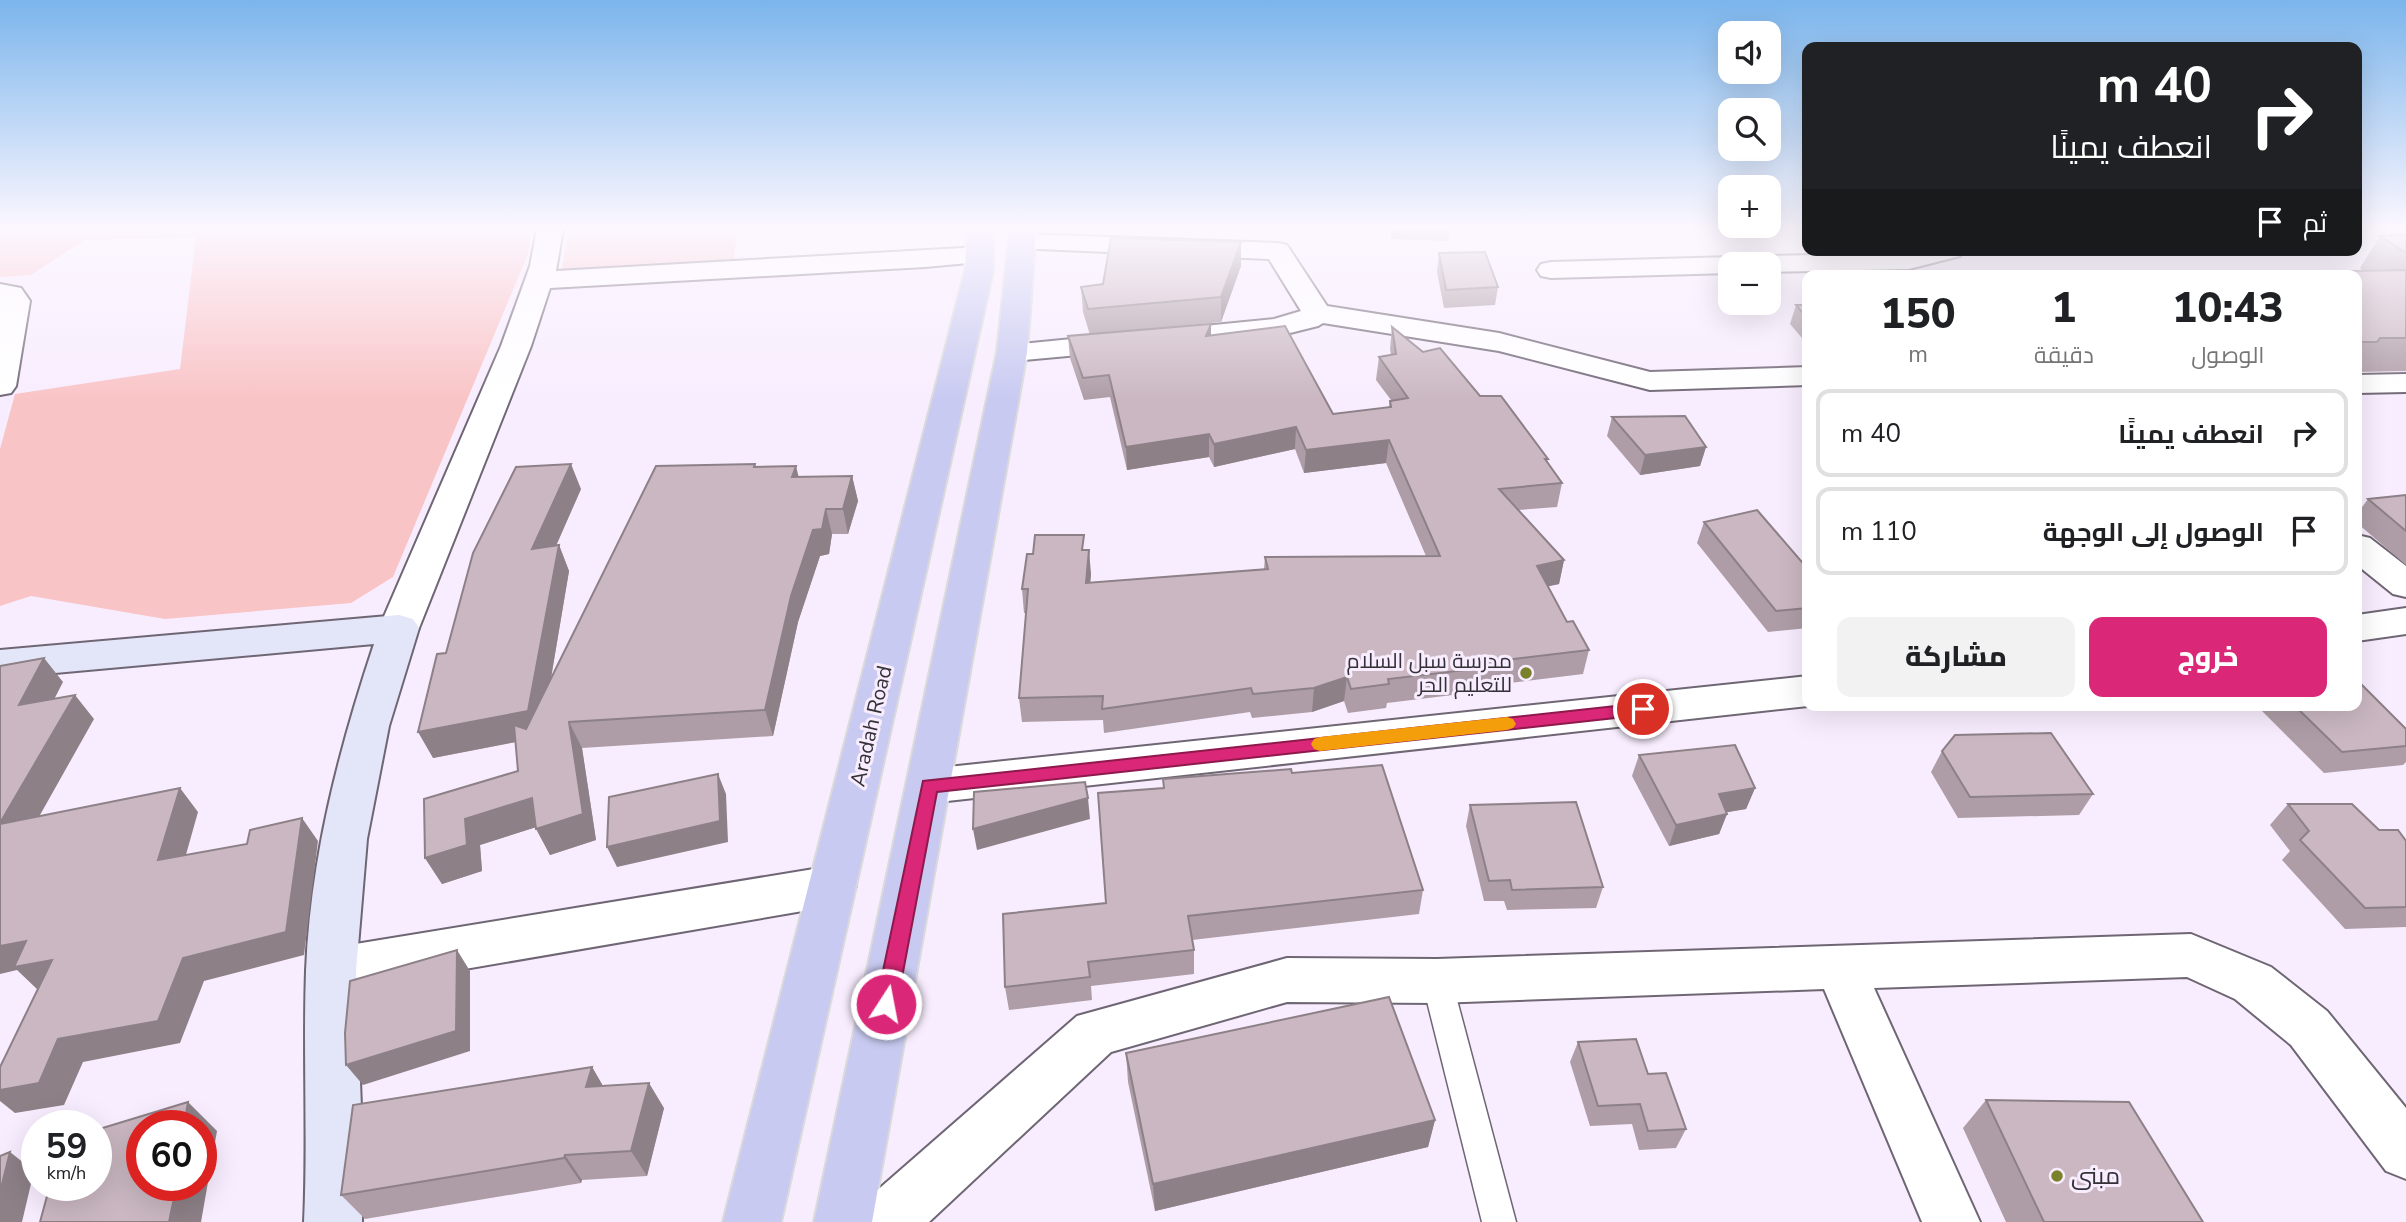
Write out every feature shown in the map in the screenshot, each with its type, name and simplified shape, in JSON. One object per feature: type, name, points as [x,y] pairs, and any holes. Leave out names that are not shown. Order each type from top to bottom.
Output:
[{"type":"main road","name":"Aradah Road","points":[[752,1222],[975,286]]},
{"type":"main road","points":[[844,1222],[1012,352],[1018,286]]},
{"type":"main road","points":[[914,545],[975,544]]},
{"type":"street","points":[[333,1222],[335,1163],[331,970],[344,839],[368,726],[398,628],[516,346],[536,286]]},
{"type":"street","points":[[1303,286],[1317,313]]},
{"type":"street","points":[[0,292],[11,295],[16,301],[0,386]]},
{"type":"street","points":[[1012,352],[1274,328],[1308,320],[1317,313],[1450,331],[1530,349],[1628,378],[1650,381],[1802,376]]},
{"type":"street","points":[[2362,384],[2406,383]]},
{"type":"street","points":[[2362,549],[2406,586]]},
{"type":"street","points":[[2362,627],[2406,621]]},
{"type":"street","points":[[3,668],[398,628]]},
{"type":"street","points":[[929,786],[1802,692]]},
{"type":"street","points":[[331,970],[832,886]]},
{"type":"street","points":[[886,1222],[1095,1033],[1287,980],[1437,981],[2191,955],[2253,983],[2309,1028],[2406,1152]]},
{"type":"street","points":[[1840,967],[1951,1222]]},
{"type":"lane","points":[[1437,981],[1499,1222]]},
{"type":"shaded area","points":[[190,286],[515,286],[393,577],[351,603],[165,619],[31,596],[0,606],[0,449],[15,394],[180,369]]},
{"type":"building","points":[[1225,286],[1221,297],[1088,309],[1081,287]]},
{"type":"building","points":[[1445,286],[1498,287],[1446,290]]},
{"type":"building","points":[[2362,286],[2406,286],[2406,338],[2380,338],[2377,342],[2362,342]]},
{"type":"building","points":[[1211,324],[1206,336],[1285,326],[1333,414],[1391,407],[1390,401],[1408,398],[1379,357],[1396,354],[1392,327],[1423,352],[1440,348],[1480,396],[1501,396],[1548,459],[1545,459],[1562,483],[1499,489],[1564,560],[1537,566],[1567,622],[1573,621],[1589,650],[1464,665],[1466,670],[1388,679],[1389,684],[1351,689],[1347,677],[1314,688],[1253,694],[1251,688],[1102,709],[1103,696],[1019,698],[1028,589],[1022,589],[1027,554],[1033,554],[1035,535],[1084,535],[1082,550],[1089,550],[1086,583],[1268,569],[1265,557],[1440,556],[1389,440],[1306,450],[1296,427],[1214,444],[1209,434],[1126,447],[1109,375],[1083,378],[1068,336]]},
{"type":"building","points":[[1685,416],[1706,447],[1645,455],[1612,417]]},
{"type":"building","points":[[571,464],[532,549],[559,545],[528,711],[418,732],[437,654],[446,653],[473,553],[516,467]]},
{"type":"building","points":[[755,464],[754,467],[796,466],[792,477],[852,476],[843,509],[826,509],[822,529],[813,530],[791,596],[765,710],[569,722],[583,814],[536,829],[532,798],[465,819],[467,845],[425,858],[424,799],[518,771],[514,725],[526,729],[656,466]]},
{"type":"building","points":[[2406,495],[2406,531],[2368,499]]},
{"type":"building","points":[[1757,510],[1802,562],[1802,609],[1776,611],[1704,522]]},
{"type":"building","points":[[44,658],[19,705],[75,695],[0,823],[0,666]]},
{"type":"building","points":[[2362,685],[2406,729],[2406,746],[2342,752],[2300,711],[2362,711]]},
{"type":"building","points":[[2051,733],[2093,794],[1970,797],[1942,751],[1955,735]]},
{"type":"building","points":[[1735,745],[1755,788],[1719,794],[1727,814],[1676,825],[1639,755]]},
{"type":"building","points":[[1382,765],[1423,890],[1188,916],[1194,950],[1088,962],[1090,977],[1005,987],[1003,914],[1106,903],[1098,793],[1164,788],[1163,779],[1291,769],[1292,773]]},
{"type":"building","points":[[718,774],[720,821],[607,847],[609,797]]},
{"type":"building","points":[[1085,782],[1088,798],[973,829],[974,792]]},
{"type":"building","points":[[180,788],[158,860],[247,844],[250,830],[302,818],[286,932],[183,958],[158,1021],[58,1039],[39,1083],[0,1090],[0,1067],[52,960],[14,967],[26,941],[0,946],[0,824]]},
{"type":"building","points":[[1576,802],[1603,887],[1512,890],[1510,880],[1489,881],[1470,805]]},
{"type":"building","points":[[2288,804],[2352,804],[2379,830],[2398,830],[2406,841],[2406,907],[2365,908],[2300,840],[2309,831]]},
{"type":"building","points":[[457,950],[456,1031],[346,1065],[345,1033],[350,981]]},
{"type":"building","points":[[1389,997],[1435,1120],[1153,1184],[1126,1053]]},
{"type":"building","points":[[1636,1039],[1648,1074],[1666,1073],[1686,1129],[1648,1131],[1640,1104],[1598,1106],[1578,1042]]},
{"type":"building","points":[[592,1067],[586,1087],[649,1083],[631,1151],[565,1155],[564,1158],[341,1195],[353,1105]]},
{"type":"building","points":[[1986,1100],[2129,1102],[2203,1222],[2044,1222]]},
{"type":"building","points":[[188,1102],[187,1110],[162,1110]]},
{"type":"building","points":[[126,1121],[126,1201],[173,1201],[169,1222],[40,1222],[46,1201],[112,1201],[112,1125]]},
{"type":"building","points":[[10,1152],[0,1192],[0,1156]]},
{"type":"slow traffic","points":[[1320,744],[1507,724]]},
{"type":"place","name":"مدرسة سبل السلام للتعليم الحر","points":[[1526,673]]},
{"type":"place","name":"مبنى","points":[[2057,1176]]},
{"type":"route","points":[[886,1004],[929,786],[1643,709]]}]
